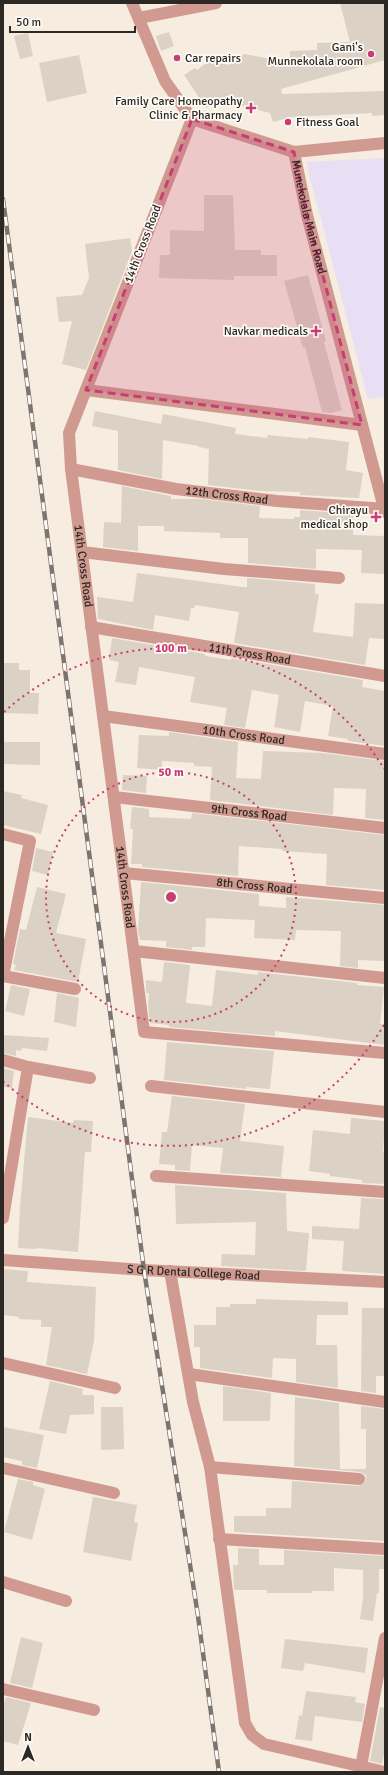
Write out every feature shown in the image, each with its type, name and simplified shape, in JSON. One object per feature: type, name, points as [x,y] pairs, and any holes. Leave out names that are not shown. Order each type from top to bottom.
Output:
[{"type":"street","points":[[132,3],[165,81],[192,119]]},
{"type":"street","points":[[138,18],[216,3]]},
{"type":"street","name":"Munekolala Main Road","points":[[192,119],[294,152],[307,215],[385,510]]},
{"type":"street","name":"14th Cross Road","points":[[192,119],[69,433],[71,469],[144,1032],[385,1053]]},
{"type":"street","points":[[294,152],[385,143]]},
{"type":"street","points":[[86,390],[362,425]]},
{"type":"street","name":"12th Cross Road","points":[[71,469],[176,489],[277,501],[385,510]]},
{"type":"street","points":[[82,552],[224,569],[339,578]]},
{"type":"street","name":"11th Cross Road","points":[[92,627],[385,676]]},
{"type":"street","name":"10th Cross Road","points":[[103,716],[385,754]]},
{"type":"street","name":"9th Cross Road","points":[[114,798],[385,828]]},
{"type":"street","points":[[3,834],[30,840],[6,945],[3,976],[75,988]]},
{"type":"street","name":"8th Cross Road","points":[[124,873],[385,898]]},
{"type":"street","points":[[134,950],[385,978]]},
{"type":"street","points":[[3,1060],[28,1067],[90,1078]]},
{"type":"street","points":[[3,1218],[28,1067]]},
{"type":"street","points":[[151,1086],[385,1112]]},
{"type":"street","points":[[156,1176],[385,1192]]},
{"type":"street","name":"S G R Dental College Road","points":[[3,1260],[170,1271],[385,1282]]},
{"type":"street","points":[[170,1271],[193,1402],[210,1467],[245,1723],[252,1735],[264,1744],[360,1770],[385,1772]]},
{"type":"street","points":[[3,1364],[115,1388]]},
{"type":"street","points":[[188,1374],[385,1402]]},
{"type":"street","points":[[210,1467],[359,1479]]},
{"type":"street","points":[[3,1468],[114,1493]]},
{"type":"street","points":[[219,1538],[385,1549]]},
{"type":"street","points":[[3,1582],[66,1601]]},
{"type":"street","points":[[360,1770],[380,1691],[385,1638]]},
{"type":"street","points":[[3,1689],[94,1710]]},
{"type":"highlighted area","points":[[192,119],[294,152],[307,215],[362,425],[86,390]]},
{"type":"shaded area","points":[[385,158],[385,397],[368,399],[306,162]]},
{"type":"building","points":[[340,3],[385,3],[385,60],[281,89],[282,94],[385,91],[385,115],[372,116],[372,113],[291,117],[273,122],[270,113],[219,100],[206,108],[184,75],[195,68],[197,70],[209,61],[230,65],[233,57],[245,54],[290,63],[290,51],[317,50],[317,43],[350,42]]},
{"type":"building","points":[[169,32],[174,46],[161,51],[156,36]]},
{"type":"building","points":[[28,33],[33,56],[20,59],[14,36]]},
{"type":"building","points":[[79,55],[87,93],[47,102],[39,63]]},
{"type":"building","points":[[204,195],[233,195],[235,250],[261,250],[261,255],[277,255],[277,276],[234,276],[234,280],[159,278],[160,255],[170,255],[170,230],[204,231]]},
{"type":"building","points":[[130,238],[132,251],[86,370],[62,364],[72,321],[59,322],[56,297],[82,295],[89,278],[85,244]]},
{"type":"building","points":[[308,275],[326,341],[324,342],[342,410],[331,413],[322,412],[305,347],[303,348],[284,281]]},
{"type":"building","points":[[95,411],[161,424],[163,414],[236,428],[235,434],[267,438],[268,435],[308,439],[308,437],[349,442],[346,470],[363,473],[359,498],[300,495],[300,492],[260,491],[208,485],[209,449],[163,440],[162,479],[118,470],[118,431],[92,426]]},
{"type":"building","points":[[122,486],[171,496],[171,499],[201,499],[260,506],[259,518],[294,519],[294,517],[300,517],[300,510],[353,514],[353,535],[385,536],[385,574],[361,573],[362,550],[316,549],[316,569],[248,563],[248,538],[220,538],[220,533],[164,531],[164,526],[138,526],[138,551],[103,547],[104,522],[121,523]]},
{"type":"building","points":[[137,573],[243,587],[247,587],[247,578],[315,584],[315,594],[319,594],[313,632],[353,637],[355,603],[385,604],[385,639],[369,638],[365,665],[234,643],[239,612],[195,605],[194,608],[191,608],[189,621],[155,615],[153,630],[98,619],[97,597],[133,602]]},
{"type":"building","points":[[112,638],[205,654],[205,656],[231,660],[231,658],[363,680],[362,687],[385,691],[385,746],[348,741],[348,739],[328,736],[333,706],[305,701],[300,732],[274,727],[279,695],[252,690],[245,728],[224,725],[227,708],[190,702],[195,677],[139,667],[136,685],[115,682],[119,662],[109,660]]},
{"type":"building","points":[[3,663],[19,663],[19,670],[30,670],[30,693],[39,693],[38,714],[3,713]]},
{"type":"building","points":[[169,732],[238,742],[236,778],[261,779],[263,751],[323,753],[385,761],[385,820],[365,818],[366,789],[334,788],[333,815],[210,800],[212,767],[194,766],[194,763],[162,761],[162,770],[137,768],[139,735],[169,736]]},
{"type":"building","points":[[3,742],[40,742],[40,765],[3,764]]},
{"type":"building","points":[[123,775],[147,776],[146,793],[122,790]]},
{"type":"building","points":[[3,791],[22,795],[21,798],[48,805],[41,834],[3,825]]},
{"type":"building","points":[[132,807],[149,809],[149,817],[191,819],[192,813],[385,835],[385,890],[326,885],[327,854],[282,851],[282,849],[239,846],[238,876],[142,867],[142,864],[131,864],[133,829],[130,829]]},
{"type":"building","points":[[36,848],[53,852],[48,875],[32,871]]},
{"type":"building","points":[[141,882],[259,894],[259,906],[286,908],[286,897],[385,905],[385,961],[358,960],[358,968],[340,966],[341,931],[296,930],[295,940],[254,938],[255,920],[206,918],[205,947],[192,947],[192,950],[166,947],[166,941],[140,940],[138,931]]},
{"type":"building","points":[[37,887],[66,894],[56,933],[86,939],[78,982],[14,970],[16,965],[13,964],[20,929],[26,930]]},
{"type":"building","points":[[164,962],[190,965],[186,1003],[212,1006],[216,970],[258,975],[258,972],[357,983],[357,985],[384,987],[380,1024],[385,1024],[385,1045],[275,1031],[275,1036],[169,1027],[169,1025],[150,1023],[148,1005],[149,993],[146,993],[146,980],[162,982]]},
{"type":"building","points":[[11,985],[30,989],[24,1016],[5,1011]]},
{"type":"building","points":[[57,993],[79,998],[76,1027],[54,1022]]},
{"type":"building","points":[[3,1035],[49,1038],[47,1051],[22,1048],[21,1051],[16,1050],[16,1056],[3,1053]]},
{"type":"building","points":[[167,1042],[274,1051],[270,1089],[246,1087],[246,1089],[164,1080]]},
{"type":"building","points":[[3,1068],[14,1071],[12,1088],[3,1087]]},
{"type":"building","points":[[172,1096],[245,1104],[240,1141],[284,1146],[281,1177],[220,1173],[223,1148],[192,1145],[190,1171],[175,1170],[175,1165],[159,1164],[162,1132],[167,1132]]},
{"type":"building","points":[[28,1117],[73,1123],[74,1120],[93,1121],[91,1152],[85,1152],[78,1252],[18,1248]]},
{"type":"building","points":[[351,1118],[385,1121],[383,1152],[385,1152],[385,1184],[362,1183],[362,1180],[330,1176],[330,1174],[309,1171],[313,1130],[350,1134]]},
{"type":"building","points":[[175,1185],[286,1193],[287,1231],[309,1233],[306,1271],[221,1266],[222,1254],[255,1255],[256,1222],[176,1224]]},
{"type":"building","points":[[361,1198],[385,1199],[385,1274],[342,1271],[344,1241],[312,1239],[312,1226],[359,1229]]},
{"type":"building","points":[[3,1269],[28,1271],[27,1282],[96,1287],[94,1341],[87,1374],[46,1365],[52,1327],[41,1327],[41,1320],[19,1319],[19,1317],[3,1315]]},
{"type":"building","points":[[256,1299],[348,1302],[348,1315],[317,1315],[316,1345],[337,1345],[338,1388],[296,1382],[296,1359],[273,1358],[272,1378],[200,1368],[200,1347],[194,1347],[194,1325],[216,1325],[216,1307],[230,1307],[230,1304],[256,1304]]},
{"type":"building","points":[[362,1308],[385,1308],[385,1376],[376,1376],[376,1393],[361,1391]]},
{"type":"building","points":[[50,1381],[83,1389],[82,1395],[94,1395],[94,1414],[70,1415],[66,1434],[39,1429]]},
{"type":"building","points":[[223,1386],[271,1393],[270,1421],[223,1421]]},
{"type":"building","points":[[295,1397],[339,1403],[340,1469],[366,1469],[366,1429],[361,1429],[361,1406],[385,1409],[385,1541],[234,1532],[234,1516],[266,1516],[266,1508],[291,1508],[292,1481],[358,1486],[365,1483],[366,1475],[360,1472],[294,1466]]},
{"type":"building","points":[[101,1407],[123,1407],[124,1449],[101,1450]]},
{"type":"building","points":[[3,1427],[44,1435],[37,1468],[22,1465],[22,1461],[3,1457]]},
{"type":"building","points":[[18,1479],[33,1482],[33,1485],[45,1489],[32,1540],[4,1532]]},
{"type":"building","points":[[93,1497],[137,1505],[134,1522],[138,1523],[131,1561],[83,1552]]},
{"type":"building","points":[[238,1548],[259,1549],[259,1565],[284,1565],[284,1550],[385,1556],[385,1569],[379,1569],[379,1593],[377,1593],[373,1621],[360,1619],[363,1598],[363,1570],[334,1568],[334,1591],[312,1591],[312,1593],[267,1593],[267,1590],[234,1590],[233,1565],[238,1565]]},
{"type":"building","points":[[21,1637],[43,1643],[32,1688],[10,1683]]},
{"type":"building","points":[[285,1639],[368,1648],[365,1673],[305,1663],[303,1671],[281,1668]]},
{"type":"building","points":[[306,1691],[356,1697],[355,1702],[365,1704],[362,1722],[315,1716],[312,1741],[295,1739],[299,1715],[302,1716]]},
{"type":"building","points":[[6,1697],[31,1703],[18,1745],[3,1741],[3,1706]]},
{"type":"building","points":[[380,1707],[385,1708],[385,1748],[382,1764],[370,1761]]},
{"type":"railway","points":[[3,199],[144,1270],[198,1616],[219,1772]]},
{"type":"place","name":"Gani's Munnekolala room","points":[[371,54]]},
{"type":"place","name":"Car repairs","points":[[177,58]]},
{"type":"place","name":"Family Care Homeopathy Clinic & Pharmacy","points":[[251,108]]},
{"type":"place","name":"Fitness Goal","points":[[288,122]]},
{"type":"place","name":"Navkar medicals","points":[[316,331]]},
{"type":"place","name":"Chirayu medical shop","points":[[376,517]]}]
